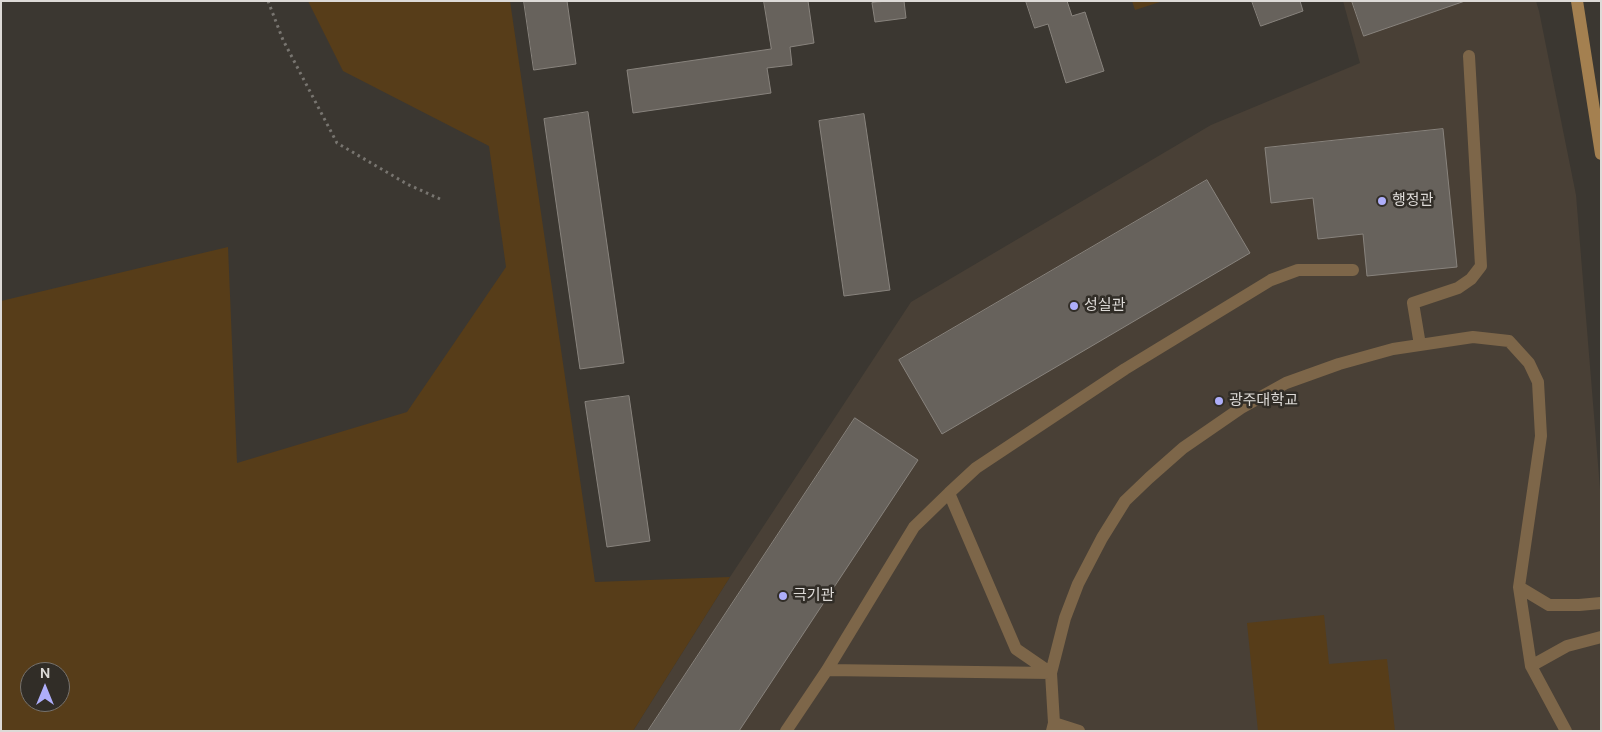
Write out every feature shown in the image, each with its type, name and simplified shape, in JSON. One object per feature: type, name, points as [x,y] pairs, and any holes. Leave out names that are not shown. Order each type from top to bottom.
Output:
[{"type":"main road","points":[[1577,1],[1601,154]]},
{"type":"lane","points":[[1420,345],[1413,303],[1458,288],[1471,279],[1481,266],[1469,56]]},
{"type":"lane","points":[[786,731],[827,670],[914,526],[976,468],[1125,369],[1271,280],[1298,270],[1353,270]]},
{"type":"lane","points":[[1079,731],[1053,727],[1051,673],[1065,618],[1078,584],[1102,538],[1125,501],[1183,448],[1241,408],[1286,382],[1339,364],[1393,349],[1473,337],[1509,342],[1529,363],[1538,382],[1541,436],[1519,587],[1531,666],[1566,731]]},
{"type":"lane","points":[[949,493],[1016,649],[1051,673]]},
{"type":"lane","points":[[1519,587],[1549,605],[1579,606],[1601,603]]},
{"type":"lane","points":[[1531,666],[1567,646],[1601,637]]},
{"type":"lane","points":[[827,670],[1051,673]]},
{"type":"path","points":[[268,1],[283,40],[337,143],[407,184],[440,199]]},
{"type":"shaded area","points":[[308,1],[510,1],[595,582],[730,577],[633,731],[1,731],[1,301],[228,247],[237,463],[407,412],[506,267],[489,146],[343,71]]},
{"type":"shaded area","points":[[1132,1],[1163,1],[1135,10]]},
{"type":"shaded area","name":"광주대학교","points":[[1343,1],[1536,1],[1576,195],[1601,501],[1601,731],[633,731],[730,577],[911,302],[1211,125],[1360,63]]},
{"type":"shaded area","points":[[1324,615],[1329,664],[1387,659],[1395,731],[1258,731],[1247,623]]},
{"type":"building","points":[[524,1],[567,1],[576,64],[534,70]]},
{"type":"building","points":[[764,1],[808,1],[814,43],[790,47],[792,65],[767,68],[771,93],[633,113],[627,70],[771,49]]},
{"type":"building","points":[[904,1],[906,18],[875,22],[872,3]]},
{"type":"building","points":[[1026,1],[1067,1],[1072,16],[1085,12],[1104,71],[1066,83],[1048,24],[1035,28]]},
{"type":"building","points":[[1252,1],[1300,1],[1303,11],[1261,26]]},
{"type":"building","points":[[1352,1],[1465,1],[1364,36]]},
{"type":"building","points":[[588,112],[624,363],[580,369],[544,119]]},
{"type":"building","points":[[864,114],[890,290],[844,296],[819,121]]},
{"type":"building","name":"행정관","points":[[1443,129],[1457,267],[1367,276],[1363,234],[1318,239],[1313,198],[1271,203],[1265,148]]},
{"type":"building","name":"성실관","points":[[1207,180],[1250,253],[942,434],[899,360]]},
{"type":"building","points":[[629,396],[650,541],[607,547],[585,402]]},
{"type":"building","name":"극기관","points":[[855,418],[918,460],[739,731],[648,731]]},
{"type":"place","name":"행정관","points":[[1382,201]]},
{"type":"place","name":"성실관","points":[[1074,306]]},
{"type":"place","name":"광주대학교","points":[[1219,401]]},
{"type":"place","name":"극기관","points":[[783,596]]}]
